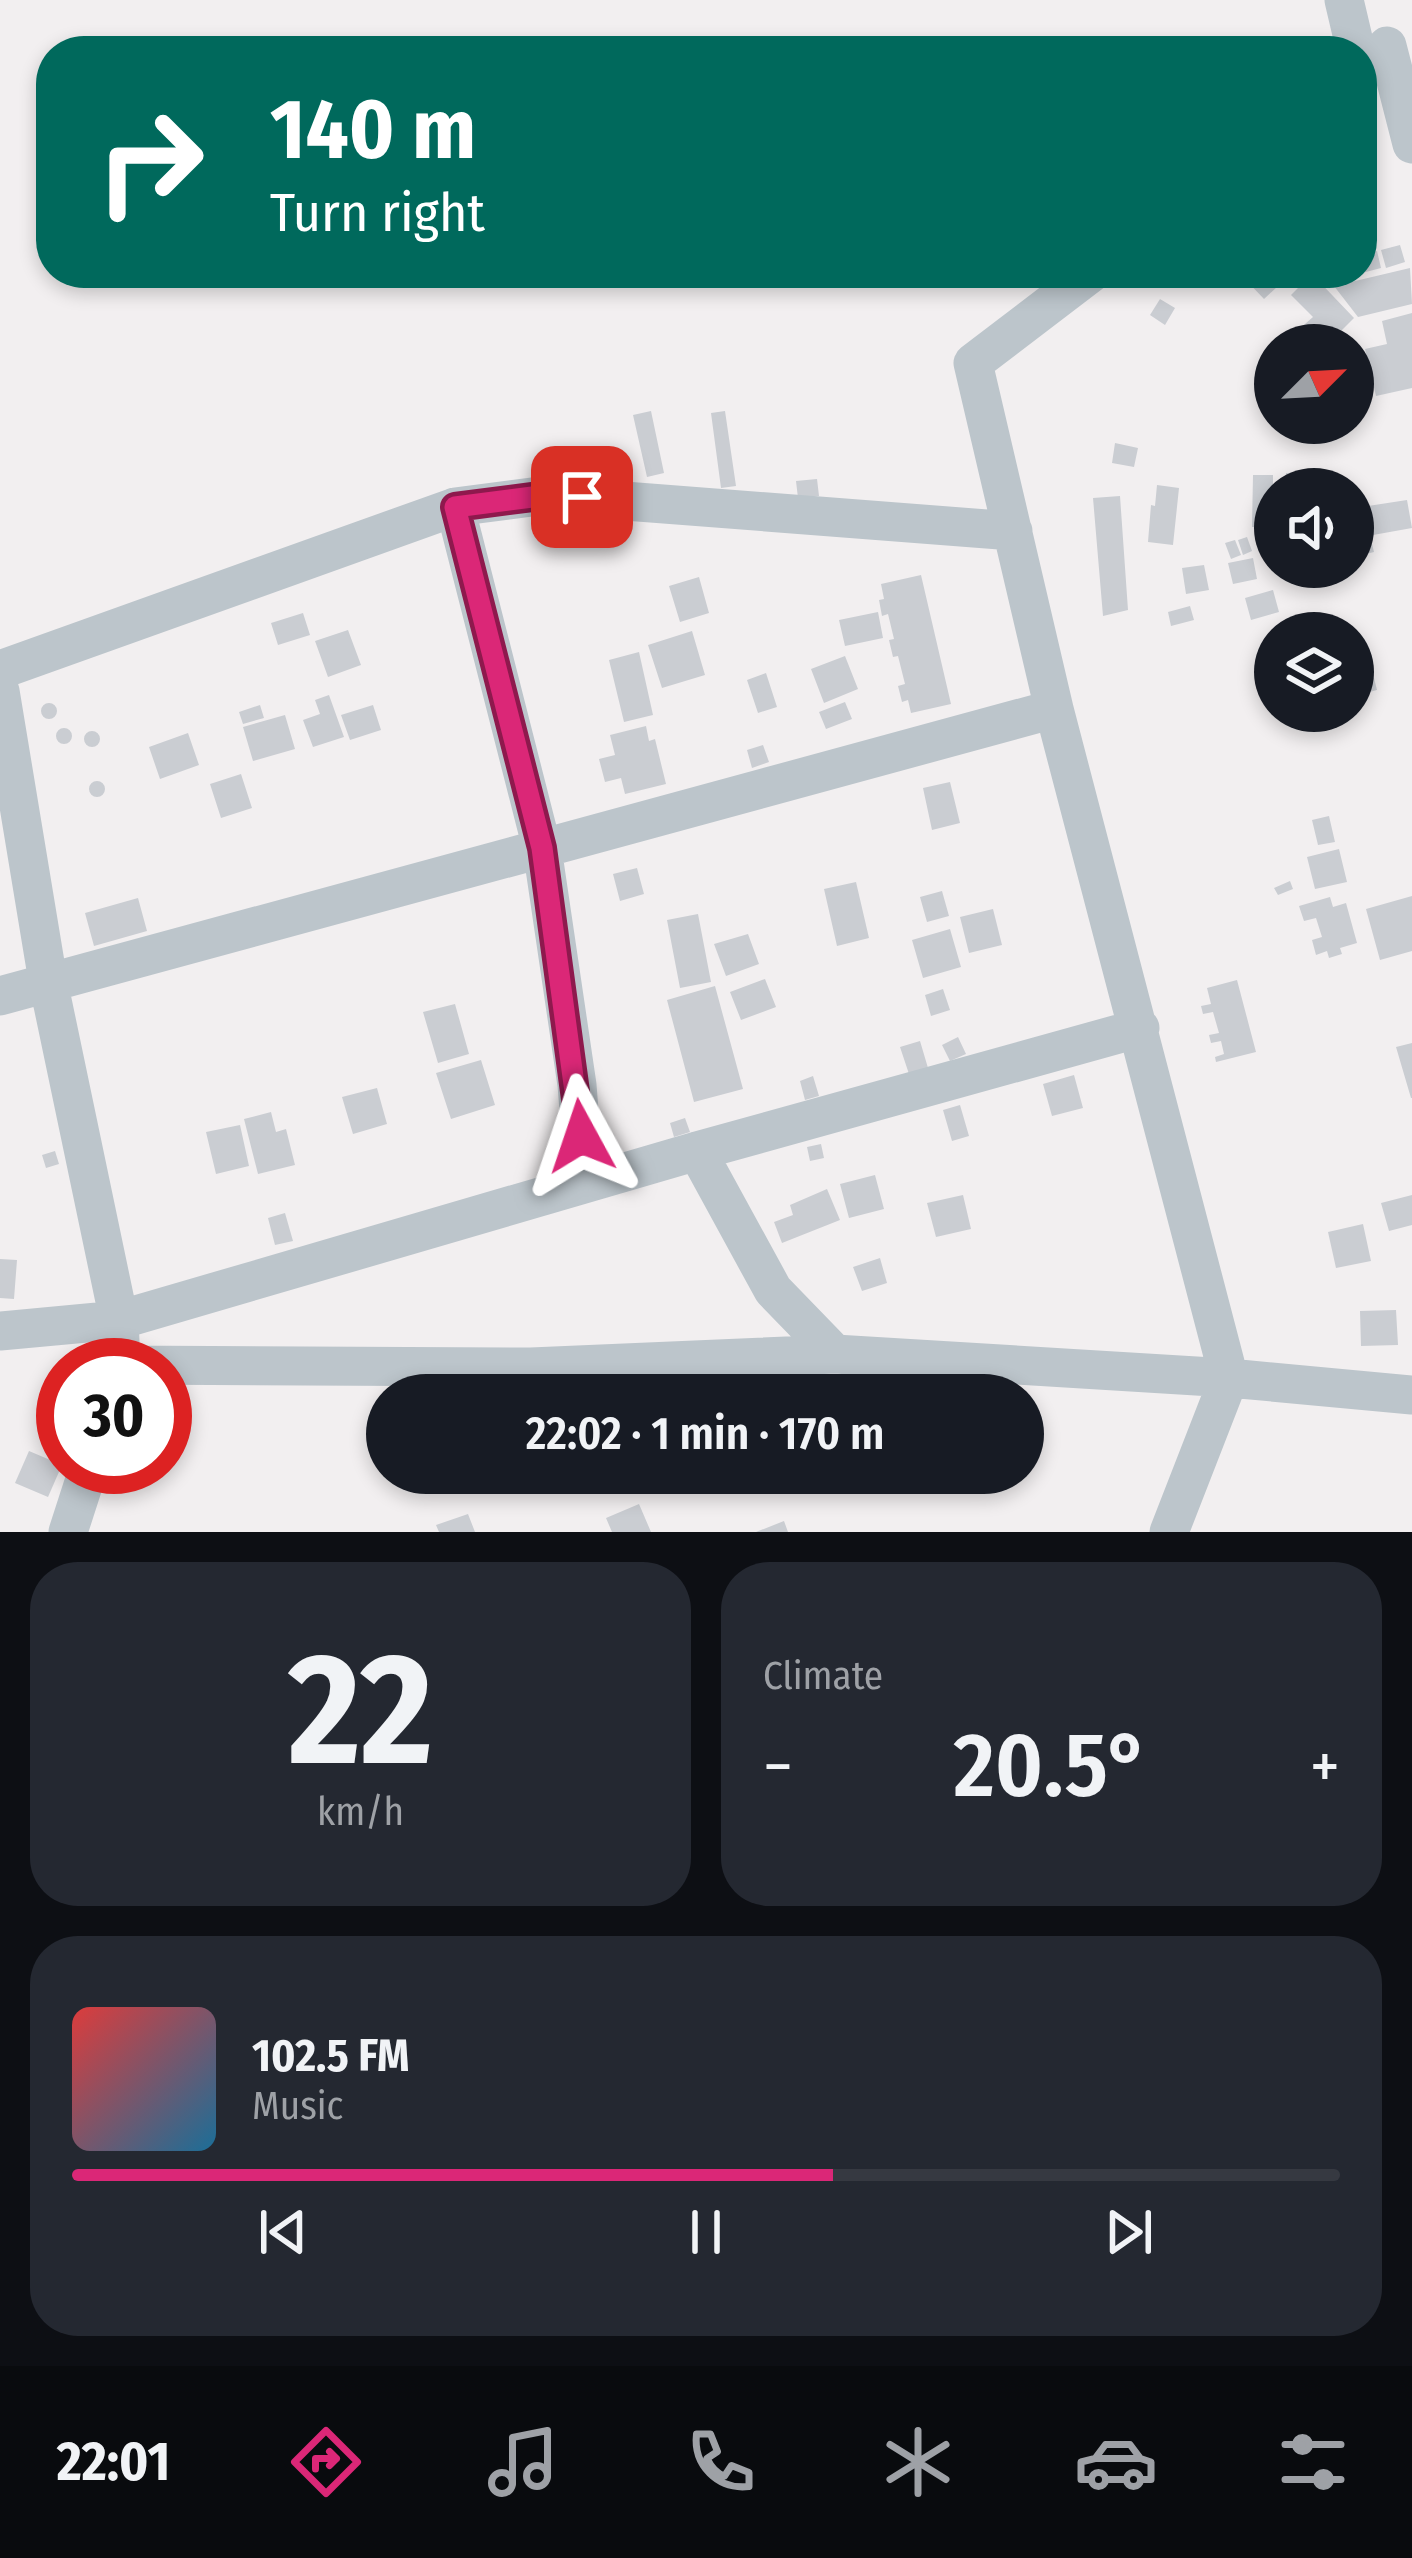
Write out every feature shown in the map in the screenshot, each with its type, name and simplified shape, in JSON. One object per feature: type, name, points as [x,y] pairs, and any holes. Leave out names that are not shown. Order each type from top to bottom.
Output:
[{"type":"street","points":[[1344,0],[1369,36]]},
{"type":"street","points":[[1379,51],[1412,144]]},
{"type":"street","points":[[1072,288],[974,363],[1054,709],[1229,1378],[1168,1532]]},
{"type":"street","points":[[0,670],[455,507],[548,495],[1012,530]]},
{"type":"street","points":[[455,507],[542,848],[578,1102],[581,1136],[572,1187]]},
{"type":"street","points":[[0,691],[48,981],[119,1338]]},
{"type":"street","points":[[0,996],[1054,709]]},
{"type":"street","points":[[0,1331],[119,1320],[1140,1028]]},
{"type":"street","points":[[697,1151],[773,1290],[835,1354]]},
{"type":"street","points":[[192,1365],[532,1367],[835,1354],[1229,1378],[1412,1395]]},
{"type":"street","points":[[68,1532],[80,1494]]},
{"type":"building","points":[[1400,245],[1405,262],[1386,268],[1381,250]]},
{"type":"building","points":[[1410,268],[1412,304],[1358,317],[1336,288],[1377,288],[1377,276]]},
{"type":"building","points":[[1254,288],[1276,288],[1264,299]]},
{"type":"building","points":[[1298,288],[1325,288],[1354,318],[1348,324],[1305,324],[1313,317],[1291,295]]},
{"type":"building","points":[[1160,299],[1175,308],[1165,325],[1150,315]]},
{"type":"building","points":[[1412,313],[1412,388],[1376,396],[1374,347],[1387,344],[1382,321]]},
{"type":"building","points":[[651,411],[664,473],[647,477],[633,415]]},
{"type":"building","points":[[725,411],[736,486],[721,488],[711,413]]},
{"type":"building","points":[[1115,443],[1138,448],[1134,467],[1112,463]]},
{"type":"building","points":[[817,479],[819,496],[798,498],[796,481]]},
{"type":"building","points":[[1157,485],[1179,488],[1173,545],[1148,542]]},
{"type":"building","points":[[1120,496],[1128,610],[1103,616],[1093,498]]},
{"type":"building","points":[[1407,500],[1412,528],[1374,535],[1374,505]]},
{"type":"building","points":[[1247,537],[1252,551],[1243,555],[1238,540]]},
{"type":"building","points":[[1235,540],[1241,555],[1231,559],[1225,543]]},
{"type":"building","points":[[1253,558],[1254,580],[1233,584],[1228,563]]},
{"type":"building","points":[[1204,565],[1209,590],[1186,594],[1182,568]]},
{"type":"building","points":[[921,575],[951,704],[911,713],[908,700],[902,702],[898,686],[905,684],[898,656],[893,657],[888,614],[882,616],[879,600],[884,599],[881,584]]},
{"type":"building","points":[[699,577],[709,613],[680,622],[669,586]]},
{"type":"building","points":[[1273,590],[1279,612],[1254,612],[1251,620],[1245,598]]},
{"type":"building","points":[[1190,606],[1194,620],[1171,626],[1168,612]]},
{"type":"building","points":[[878,612],[883,638],[845,646],[839,620]]},
{"type":"building","points":[[303,613],[310,635],[278,645],[271,623]]},
{"type":"building","points":[[348,630],[361,665],[328,677],[315,641]]},
{"type":"building","points":[[692,631],[705,675],[662,688],[648,645]]},
{"type":"building","points":[[639,652],[653,715],[624,722],[609,660]]},
{"type":"building","points":[[845,656],[858,689],[824,703],[811,669]]},
{"type":"building","points":[[766,673],[777,707],[758,713],[747,680]]},
{"type":"building","points":[[329,695],[344,737],[313,747],[303,720],[320,714],[315,700]]},
{"type":"building","points":[[845,702],[852,719],[826,729],[819,712]]},
{"type":"building","points":[[49,703],[57,711],[49,719],[41,711]]},
{"type":"building","points":[[260,705],[264,718],[243,724],[239,712]]},
{"type":"building","points":[[373,705],[381,730],[350,740],[341,715]]},
{"type":"building","points":[[285,715],[295,749],[253,761],[243,727]]},
{"type":"building","points":[[646,726],[649,741],[655,739],[666,784],[625,794],[621,778],[605,782],[599,759],[615,755],[610,735]]},
{"type":"building","points":[[64,728],[72,736],[64,744],[56,736]]},
{"type":"building","points":[[92,731],[100,739],[92,747],[84,739]]},
{"type":"building","points":[[188,733],[199,765],[160,779],[149,747]]},
{"type":"building","points":[[763,745],[769,762],[752,768],[747,750]]},
{"type":"building","points":[[241,774],[252,808],[221,818],[210,784]]},
{"type":"building","points":[[97,781],[105,789],[97,797],[89,789]]},
{"type":"building","points":[[950,782],[960,823],[932,830],[923,788]]},
{"type":"building","points":[[1329,816],[1335,842],[1318,845],[1312,820]]},
{"type":"building","points":[[1339,849],[1347,882],[1315,889],[1307,857]]},
{"type":"building","points":[[637,868],[644,894],[620,901],[613,874]]},
{"type":"building","points":[[1290,881],[1293,889],[1278,895],[1274,888]]},
{"type":"building","points":[[856,882],[869,938],[837,946],[824,889]]},
{"type":"building","points":[[942,891],[949,916],[927,922],[920,897]]},
{"type":"building","points":[[1412,896],[1412,951],[1380,960],[1366,909]]},
{"type":"building","points":[[1330,897],[1333,907],[1346,903],[1357,943],[1340,948],[1342,954],[1329,958],[1327,951],[1316,955],[1312,940],[1322,937],[1316,918],[1304,921],[1299,906]]},
{"type":"building","points":[[138,898],[147,931],[94,946],[85,913]]},
{"type":"building","points":[[993,909],[1002,945],[969,953],[960,917]]},
{"type":"building","points":[[698,914],[711,982],[680,988],[667,920]]},
{"type":"building","points":[[950,929],[961,967],[923,978],[912,940]]},
{"type":"building","points":[[748,934],[759,964],[726,976],[714,944]]},
{"type":"building","points":[[765,979],[776,1007],[741,1020],[730,992]]},
{"type":"building","points":[[1237,980],[1256,1052],[1216,1062],[1215,1057],[1224,1054],[1221,1041],[1211,1043],[1209,1035],[1219,1033],[1213,1012],[1203,1014],[1201,1006],[1211,1004],[1207,988]]},
{"type":"building","points":[[715,986],[743,1089],[694,1102],[667,1000]]},
{"type":"building","points":[[943,989],[950,1010],[931,1016],[925,995]]},
{"type":"building","points":[[455,1004],[469,1054],[438,1063],[423,1012]]},
{"type":"building","points":[[958,1037],[966,1054],[950,1061],[942,1045]]},
{"type":"building","points":[[920,1041],[928,1068],[909,1074],[900,1047]]},
{"type":"building","points":[[1412,1043],[1412,1098],[1411,1098],[1396,1047]]},
{"type":"building","points":[[481,1060],[495,1105],[451,1119],[436,1073]]},
{"type":"building","points":[[1074,1075],[1083,1108],[1052,1116],[1043,1084]]},
{"type":"building","points":[[813,1076],[819,1096],[805,1100],[800,1081]]},
{"type":"building","points":[[377,1088],[387,1124],[353,1134],[342,1097]]},
{"type":"building","points":[[960,1105],[969,1136],[952,1141],[943,1110]]},
{"type":"building","points":[[271,1112],[276,1132],[286,1129],[295,1165],[258,1174],[244,1119]]},
{"type":"building","points":[[685,1118],[690,1132],[674,1137],[670,1123]]},
{"type":"building","points":[[240,1125],[249,1166],[216,1174],[206,1132]]},
{"type":"building","points":[[821,1144],[824,1158],[810,1161],[807,1147]]},
{"type":"building","points":[[55,1151],[59,1164],[46,1168],[42,1155]]},
{"type":"building","points":[[875,1175],[884,1209],[849,1218],[840,1184]]},
{"type":"building","points":[[827,1189],[840,1220],[782,1243],[774,1222],[793,1215],[790,1205]]},
{"type":"building","points":[[963,1195],[971,1229],[936,1237],[927,1203]]},
{"type":"building","points":[[1412,1195],[1412,1225],[1389,1231],[1381,1203]]},
{"type":"building","points":[[285,1213],[293,1241],[275,1245],[268,1218]]},
{"type":"building","points":[[1363,1224],[1371,1261],[1336,1268],[1328,1232]]},
{"type":"building","points":[[880,1258],[887,1283],[862,1291],[853,1267]]},
{"type":"building","points":[[0,1259],[17,1260],[14,1299],[0,1298]]},
{"type":"building","points":[[1396,1310],[1398,1345],[1361,1346],[1360,1311]]},
{"type":"building","points":[[29,1451],[36,1454],[36,1492],[15,1483]]},
{"type":"building","points":[[639,1504],[651,1532],[612,1532],[606,1518]]},
{"type":"building","points":[[468,1514],[475,1532],[439,1532],[436,1525]]},
{"type":"building","points":[[784,1521],[788,1532],[756,1532]]},
{"type":"route","points":[[581,1136],[542,848],[455,507],[548,495],[582,497]]}]
